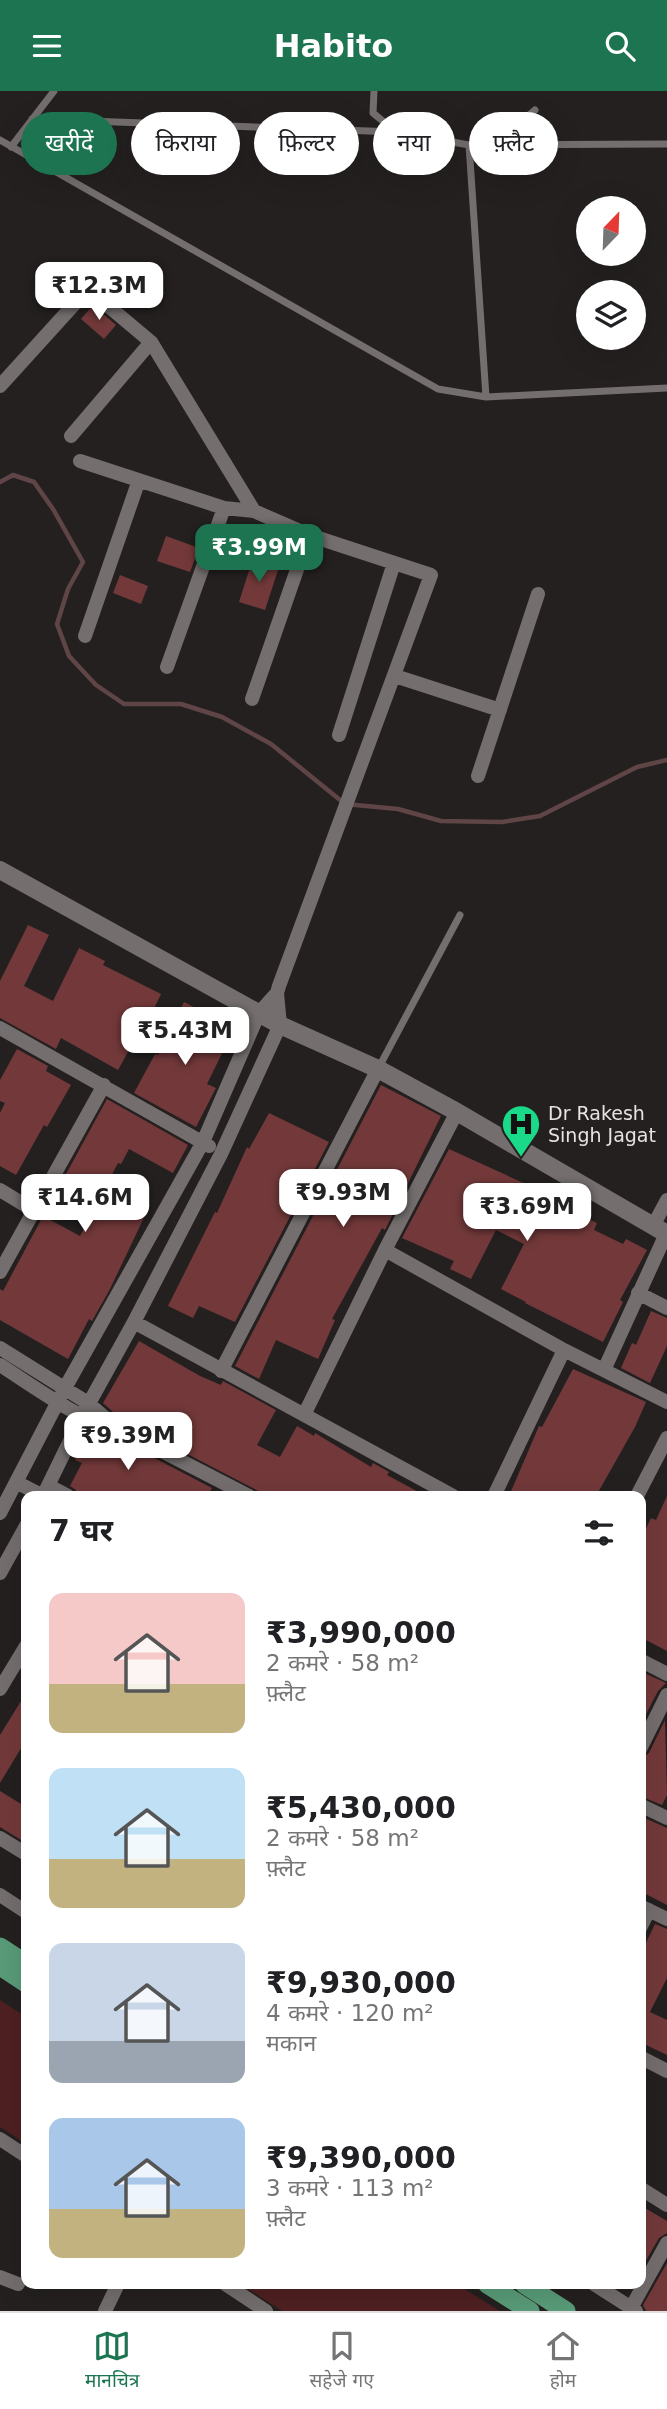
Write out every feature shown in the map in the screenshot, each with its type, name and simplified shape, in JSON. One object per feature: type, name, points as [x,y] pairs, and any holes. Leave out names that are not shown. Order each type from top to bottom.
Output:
[{"type":"main road","points":[[0,1947],[21,1961]]},
{"type":"main road","points":[[0,1966],[21,1980]]},
{"type":"main road","points":[[495,2289],[530,2311]]},
{"type":"main road","points":[[532,2289],[566,2311]]},
{"type":"street","points":[[0,386],[88,289],[151,342],[254,511]]},
{"type":"street","points":[[71,436],[151,342]]},
{"type":"street","points":[[0,1513],[62,1394],[203,1142],[259,1013],[277,993],[431,575],[309,535],[254,511],[224,507],[80,461]]},
{"type":"street","points":[[85,636],[139,480]]},
{"type":"street","points":[[167,667],[224,507]]},
{"type":"street","points":[[252,699],[309,535]]},
{"type":"street","points":[[339,735],[394,563]]},
{"type":"street","points":[[478,776],[538,594]]},
{"type":"street","points":[[395,676],[500,710]]},
{"type":"street","points":[[0,870],[280,1025],[378,1069],[457,1112],[662,1231]]},
{"type":"street","points":[[46,1491],[85,1410],[221,1154],[280,1025],[277,993]]},
{"type":"street","points":[[0,1028],[221,1154]]},
{"type":"street","points":[[221,1371],[378,1069]]},
{"type":"street","points":[[0,1272],[104,1085]]},
{"type":"street","points":[[304,1415],[385,1249],[457,1112]]},
{"type":"street","points":[[0,1190],[33,1210]]},
{"type":"street","points":[[604,1370],[662,1231],[667,1200]]},
{"type":"street","points":[[385,1249],[564,1350],[667,1402]]},
{"type":"street","points":[[638,1293],[667,1308]]},
{"type":"street","points":[[134,1322],[444,1491]]},
{"type":"street","points":[[0,1348],[85,1410],[239,1491]]},
{"type":"street","points":[[497,1491],[564,1350]]},
{"type":"street","points":[[0,1365],[62,1394]]},
{"type":"street","points":[[640,1491],[667,1438]]},
{"type":"street","points":[[16,1482],[40,1491]]},
{"type":"street","points":[[0,1573],[21,1535]]},
{"type":"street","points":[[0,1689],[21,1654]]},
{"type":"street","points":[[646,1663],[667,1674]]},
{"type":"street","points":[[646,1737],[667,1695]]},
{"type":"street","points":[[646,1808],[667,1818]]},
{"type":"street","points":[[0,1838],[21,1851]]},
{"type":"street","points":[[0,1895],[21,1909]]},
{"type":"street","points":[[646,1908],[667,1919]]},
{"type":"street","points":[[646,2060],[667,2070]]},
{"type":"street","points":[[0,2139],[21,2153]]},
{"type":"street","points":[[646,2192],[667,2205]]},
{"type":"street","points":[[646,2284],[667,2243]]},
{"type":"street","points":[[0,2277],[18,2284]]},
{"type":"street","points":[[106,2311],[116,2289]]},
{"type":"street","points":[[233,2289],[266,2311]]},
{"type":"street","points":[[602,2289],[633,2310],[644,2289]]},
{"type":"lane","points":[[38,112],[54,91]]},
{"type":"lane","points":[[373,112],[374,91]]},
{"type":"lane","points":[[117,122],[373,131]]},
{"type":"lane","points":[[11,147],[21,134]]},
{"type":"lane","points":[[0,140],[438,389],[486,397],[667,388]]},
{"type":"lane","points":[[455,142],[469,145]]},
{"type":"lane","points":[[558,145],[667,145]]},
{"type":"lane","points":[[471,175],[486,397]]},
{"type":"lane","points":[[378,1069],[460,915]]},
{"type":"shaded area","points":[[0,2000],[21,2014],[21,2141],[0,2127]]},
{"type":"shaded area","points":[[249,2289],[464,2289],[500,2311],[282,2311]]},
{"type":"building","points":[[93,305],[116,325],[104,339],[81,319]]},
{"type":"building","points":[[166,536],[199,548],[190,572],[157,561]]},
{"type":"building","points":[[253,558],[279,567],[265,610],[239,602]]},
{"type":"building","points":[[120,575],[148,586],[141,604],[113,593]]},
{"type":"building","points":[[28,925],[49,935],[24,986],[53,1001],[79,948],[105,961],[103,965],[161,994],[143,1031],[140,1030],[118,1070],[61,1038],[56,1049],[0,1018],[0,981]]},
{"type":"building","points":[[184,1002],[207,1014],[203,1021],[231,1035],[207,1084],[216,1088],[196,1127],[134,1093],[155,1054],[158,1055]]},
{"type":"building","points":[[17,1049],[48,1066],[46,1071],[71,1085],[47,1127],[44,1125],[16,1175],[0,1166],[0,1113],[5,1103],[0,1101],[0,1080]]},
{"type":"building","points":[[381,1085],[441,1116],[385,1230],[382,1228],[332,1319],[335,1320],[318,1359],[276,1340],[259,1379],[235,1366]]},
{"type":"building","points":[[107,1099],[188,1145],[173,1173],[129,1149],[121,1164],[118,1163],[107,1184],[150,1205],[110,1289],[92,1321],[89,1319],[68,1359],[0,1320],[0,1289],[3,1291],[43,1216],[80,1236],[91,1216],[54,1196]]},
{"type":"building","points":[[269,1113],[329,1142],[235,1322],[199,1306],[193,1318],[168,1306],[215,1212],[217,1213],[247,1147],[249,1149]]},
{"type":"building","points":[[449,1149],[574,1206],[572,1211],[597,1223],[594,1230],[623,1244],[626,1239],[647,1250],[620,1300],[623,1302],[603,1342],[501,1289],[524,1244],[496,1230],[471,1279],[450,1269],[454,1261],[402,1238]]},
{"type":"building","points":[[651,1311],[667,1318],[667,1346],[650,1383],[621,1368],[632,1343],[636,1345]]},
{"type":"building","points":[[139,1341],[200,1376],[221,1385],[223,1381],[276,1410],[257,1445],[280,1457],[297,1426],[314,1436],[315,1433],[371,1467],[373,1463],[389,1472],[387,1475],[417,1491],[258,1491],[122,1420],[103,1403]]},
{"type":"building","points":[[573,1369],[646,1402],[599,1491],[511,1491],[539,1426],[542,1427]]},
{"type":"building","points":[[91,1430],[114,1437],[212,1488],[210,1491],[76,1491],[70,1486],[82,1463],[75,1460]]},
{"type":"building","points":[[667,1496],[667,1651],[646,1640],[646,1528],[651,1518],[656,1520]]},
{"type":"building","points":[[646,1674],[666,1683],[658,1691],[646,1714]]},
{"type":"building","points":[[21,1701],[21,1748],[0,1783],[0,1735]]},
{"type":"building","points":[[665,1720],[667,1795],[662,1805],[646,1798],[646,1755]]},
{"type":"building","points":[[0,1791],[21,1804],[21,1840],[0,1827]]},
{"type":"building","points":[[646,1819],[667,1828],[667,1905],[646,1894]]},
{"type":"building","points":[[655,1924],[667,1929],[667,1978],[650,2012],[667,2020],[667,2055],[646,2045],[646,1943]]},
{"type":"building","points":[[646,2209],[667,2221],[667,2233],[659,2238],[646,2261]]},
{"type":"building","points":[[667,2263],[667,2311],[646,2311],[643,2305]]},
{"type":"waterway","points":[[0,482],[13,475],[34,482],[83,562],[68,589],[57,624],[69,656],[96,685],[124,704],[181,704],[222,717],[271,744],[345,804],[398,809],[441,821],[502,822],[540,816],[637,767],[667,760]]},
{"type":"place","name":"Dr Rakesh Singh Jagat","points":[[521,1158]]}]
